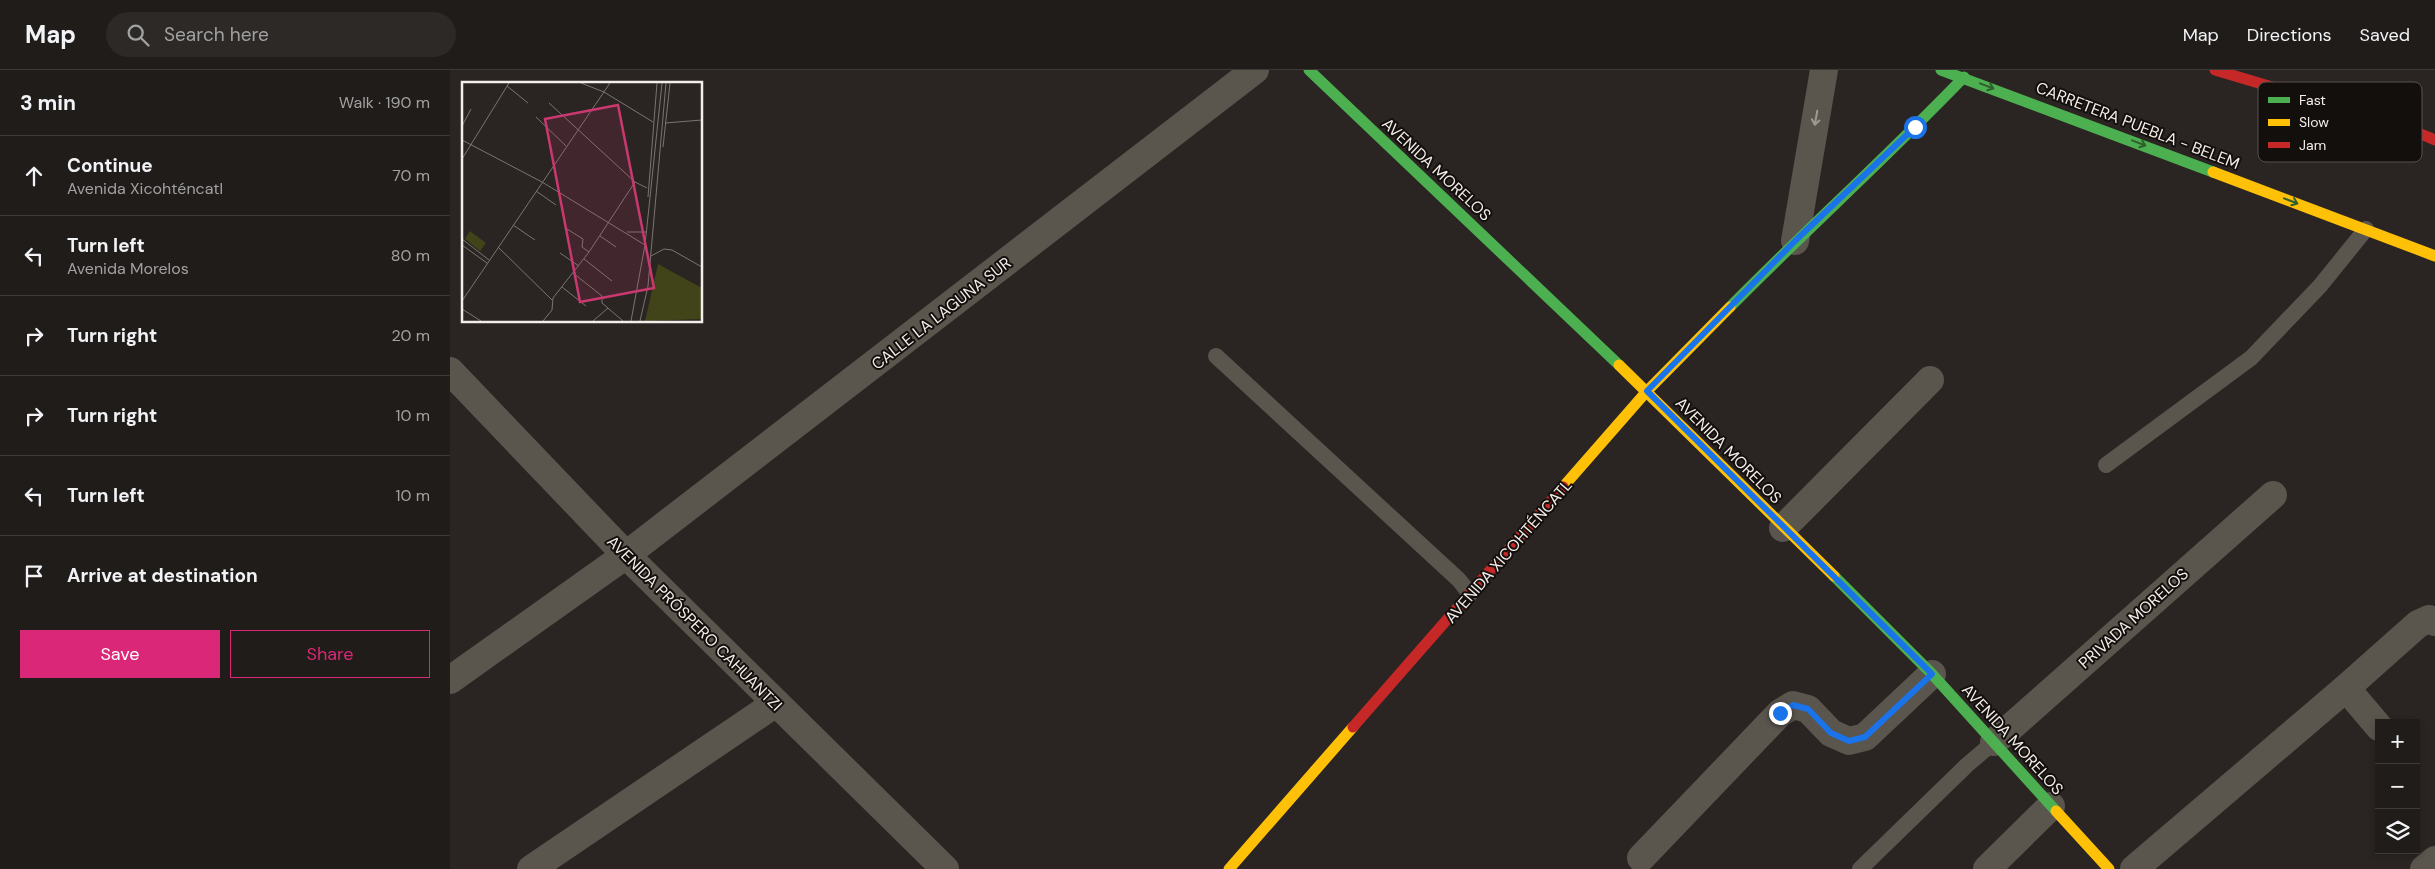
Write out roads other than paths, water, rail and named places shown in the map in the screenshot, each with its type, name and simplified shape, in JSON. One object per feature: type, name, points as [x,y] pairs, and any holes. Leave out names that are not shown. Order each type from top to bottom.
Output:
[{"type":"street","name":"CALLE LA LAGUNA SUR","points":[[450,680],[626,555],[1255,70]]},
{"type":"street","name":"AVENIDA MORELOS","points":[[1309,70],[1647,391],[1932,674],[2109,869]]},
{"type":"street","points":[[1795,241],[1824,70]]},
{"type":"street","name":"CARRETERA PUEBLA - BELEM","points":[[1941,70],[1964,77],[2435,256]]},
{"type":"street","points":[[2215,70],[2258,83]]},
{"type":"street","name":"AVENIDA XICOHTÉNCATL","points":[[1229,869],[1647,391],[1795,241],[1908,135],[1964,77]]},
{"type":"street","points":[[2422,135],[2435,140]]},
{"type":"street","name":"AVENIDA PRÓSPERO CAHUANTZI","points":[[450,371],[626,555],[945,869]]},
{"type":"street","points":[[1783,528],[1930,380]]},
{"type":"street","name":"PRIVADA MORELOS","points":[[1994,742],[2272,495]]},
{"type":"street","points":[[2134,869],[2418,624],[2430,619],[2435,622]]},
{"type":"street","points":[[1641,858],[1780,713],[1793,705],[1808,709],[1831,733],[1849,741],[1865,737],[1932,674]]},
{"type":"street","points":[[2346,688],[2375,723]]},
{"type":"street","points":[[531,869],[776,703]]},
{"type":"street","points":[[1987,869],[2051,806]]},
{"type":"street","points":[[2424,869],[2435,860]]},
{"type":"lane","points":[[2106,464],[2251,358],[2320,286],[2366,229]]},
{"type":"lane","points":[[1216,356],[1459,580],[1470,594]]},
{"type":"lane","points":[[1860,869],[1967,765],[1994,742]]}]
